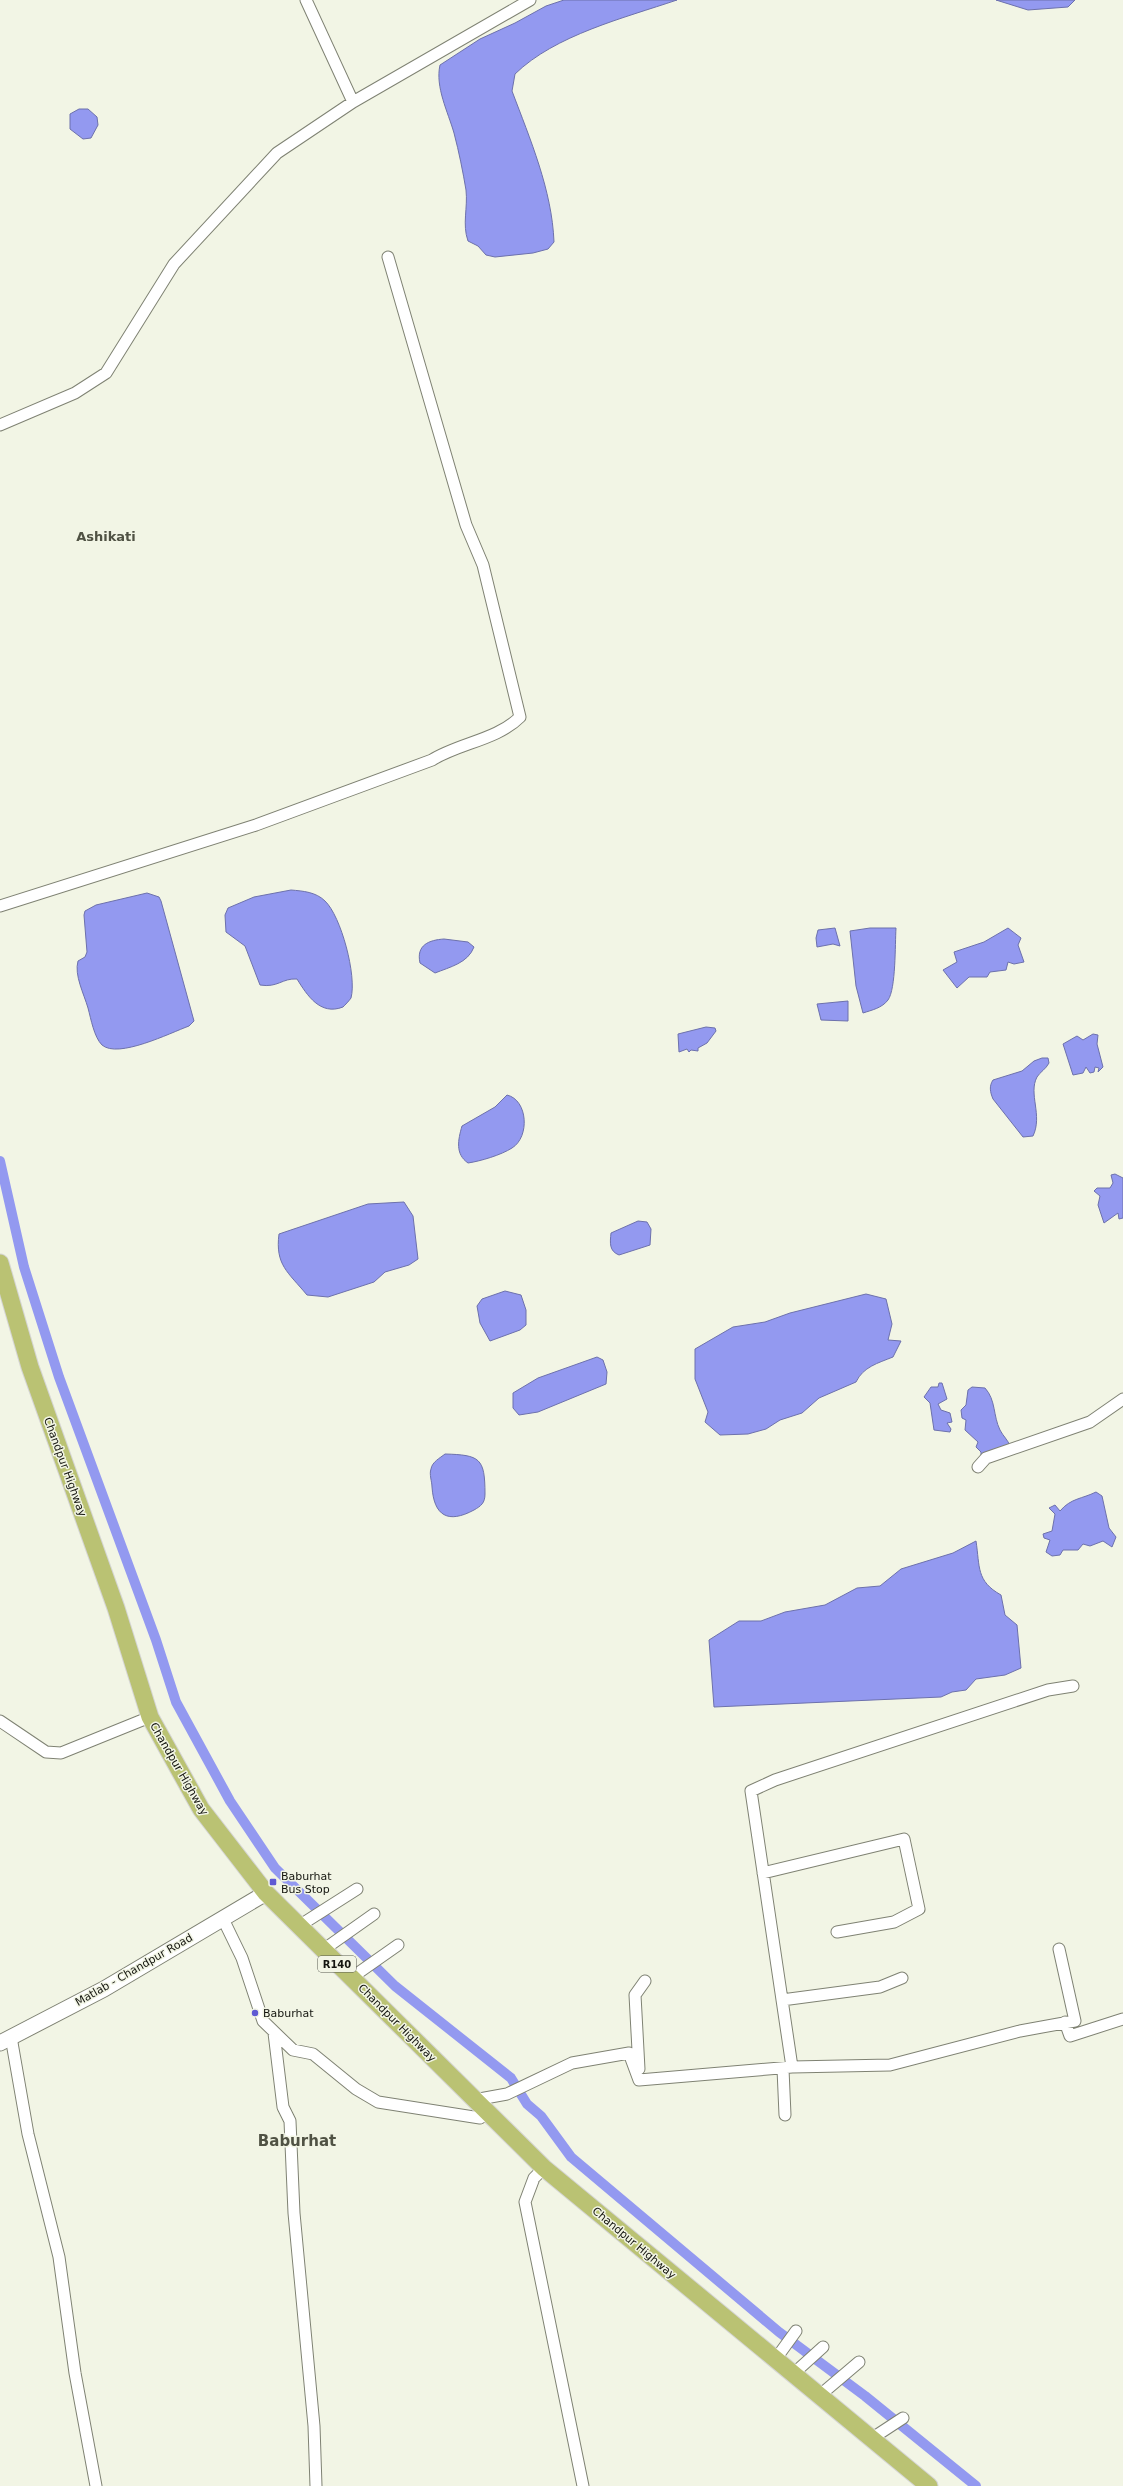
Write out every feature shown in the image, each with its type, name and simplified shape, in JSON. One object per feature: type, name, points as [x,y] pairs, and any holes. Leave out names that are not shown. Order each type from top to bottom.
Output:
[{"type":"main road","name":"Chandpur Highway","points":[[0,1263],[35,1382],[116,1608],[150,1718],[200,1809],[266,1893],[544,2168],[774,2360],[929,2486]]},
{"type":"main road","name":"Matlab - Chandpur Road","points":[[5,2040],[104,1989],[266,1893]]},
{"type":"street","points":[[306,0],[353,102]]},
{"type":"street","points":[[0,425],[75,393],[106,373],[174,264],[277,153],[353,102],[530,0]]},
{"type":"street","points":[[0,906],[256,825],[425,763],[447,751],[508,728],[520,717],[483,565],[466,524],[388,257]]},
{"type":"street","points":[[978,1467],[986,1458],[1090,1422],[1123,1399]]},
{"type":"street","points":[[785,2115],[787,2068],[782,2000],[766,1904],[751,1791],[775,1780],[1048,1690],[1073,1686]]},
{"type":"street","points":[[0,1721],[46,1752],[61,1752],[150,1718]]},
{"type":"street","points":[[763,1874],[904,1839],[919,1909],[894,1922],[836,1932]]},
{"type":"street","points":[[299,1926],[357,1889]]},
{"type":"street","points":[[323,1950],[374,1914]]},
{"type":"street","points":[[223,1919],[242,1958],[263,2021],[293,2050],[313,2054],[356,2089],[378,2102],[480,2118],[488,2113]]},
{"type":"street","points":[[351,1978],[398,1945]]},
{"type":"street","points":[[639,2080],[787,2068],[890,2065],[1020,2031],[1076,2021],[1059,1949]]},
{"type":"street","points":[[782,2000],[880,1987],[902,1978]]},
{"type":"street","points":[[639,2080],[635,1995],[645,1981]]},
{"type":"street","points":[[1065,2022],[1070,2036],[1123,2019]]},
{"type":"street","points":[[274,2033],[283,2107],[290,2121],[294,2213],[314,2426],[316,2486]]},
{"type":"street","points":[[5,2040],[59,2257],[73,2357],[96,2486]]},
{"type":"street","points":[[474,2100],[507,2094],[572,2063],[629,2053],[639,2080]]},
{"type":"street","points":[[544,2168],[534,2178],[525,2202],[583,2486]]},
{"type":"street","points":[[774,2360],[796,2331]]},
{"type":"street","points":[[792,2374],[823,2347]]},
{"type":"street","points":[[819,2396],[835,2384],[859,2362]]},
{"type":"street","points":[[871,2439],[903,2418]]},
{"type":"water","points":[[564,0],[677,0],[613,21],[570,38],[531,60],[515,74],[512,91],[533,146],[545,184],[554,242],[548,249],[533,253],[495,257],[486,255],[478,246],[468,241],[466,235],[466,190],[454,133],[439,82],[440,65],[480,39],[515,23],[546,6]]},
{"type":"water","points":[[996,0],[1075,0],[1068,7],[1028,10]]},
{"type":"water","points":[[79,109],[88,109],[97,117],[98,125],[91,138],[83,139],[70,129],[70,114]]},
{"type":"water","points":[[291,890],[309,892],[318,896],[325,901],[337,919],[350,962],[352,976],[351,998],[343,1007],[328,1009],[321,1006],[310,997],[297,979],[287,980],[266,986],[260,985],[245,946],[226,932],[225,915],[228,908],[254,897]]},
{"type":"water","points":[[147,893],[159,897],[161,901],[194,1021],[189,1026],[157,1039],[132,1047],[120,1049],[110,1048],[99,1042],[93,1028],[78,978],[78,961],[85,957],[87,952],[84,915],[85,911],[96,905]]},
{"type":"water","points":[[835,928],[840,946],[833,944],[817,947],[816,938],[818,930]]},
{"type":"water","points":[[870,928],[896,928],[894,977],[891,994],[886,1003],[880,1007],[863,1013],[856,986],[850,931]]},
{"type":"water","points":[[1008,928],[1021,938],[1018,945],[1024,962],[1014,964],[1008,962],[1006,970],[990,972],[987,977],[969,977],[957,988],[943,970],[957,962],[954,952],[984,942]]},
{"type":"water","points":[[444,939],[468,942],[474,947],[463,961],[435,973],[420,963],[420,952],[429,942]]},
{"type":"water","points":[[848,1001],[848,1021],[821,1020],[817,1004]]},
{"type":"water","points":[[706,1027],[715,1028],[716,1031],[707,1043],[698,1048],[698,1051],[691,1050],[689,1052],[687,1049],[679,1052],[678,1034]]},
{"type":"water","points":[[1093,1034],[1098,1035],[1097,1044],[1103,1067],[1098,1072],[1099,1068],[1095,1067],[1094,1072],[1090,1073],[1086,1067],[1083,1073],[1073,1075],[1063,1044],[1077,1036],[1083,1040]]},
{"type":"water","points":[[1042,1058],[1048,1058],[1049,1063],[1037,1077],[1035,1084],[1034,1098],[1037,1120],[1036,1128],[1033,1136],[1023,1137],[993,1099],[990,1087],[993,1080],[1022,1071],[1034,1061]]},
{"type":"water","points":[[507,1095],[514,1098],[523,1111],[524,1128],[518,1143],[502,1153],[468,1163],[459,1151],[459,1136],[462,1126],[495,1107]]},
{"type":"water","points":[[1115,1174],[1123,1178],[1123,1218],[1119,1219],[1118,1213],[1104,1223],[1098,1205],[1100,1196],[1094,1191],[1097,1188],[1110,1188],[1113,1183],[1111,1175]]},
{"type":"water","points":[[404,1202],[413,1216],[418,1259],[409,1265],[385,1272],[374,1282],[328,1297],[307,1295],[284,1268],[279,1253],[279,1234],[368,1204]]},
{"type":"water","points":[[638,1221],[647,1222],[651,1229],[650,1245],[619,1255],[613,1251],[610,1240],[611,1233]]},
{"type":"water","points":[[505,1291],[521,1295],[526,1310],[526,1325],[520,1330],[490,1341],[480,1323],[477,1306],[482,1299]]},
{"type":"water","points":[[866,1294],[886,1299],[892,1324],[888,1340],[901,1341],[893,1357],[867,1369],[856,1382],[819,1398],[802,1413],[780,1420],[766,1429],[748,1434],[720,1435],[705,1422],[708,1412],[695,1379],[695,1349],[733,1327],[765,1322],[790,1313]]},
{"type":"water","points":[[597,1357],[603,1360],[607,1372],[606,1384],[538,1412],[519,1415],[513,1408],[513,1393],[538,1378]]},
{"type":"water","points":[[939,1383],[942,1383],[947,1399],[938,1404],[941,1410],[950,1413],[952,1422],[947,1423],[951,1429],[950,1432],[934,1430],[930,1403],[924,1397],[931,1387],[938,1387]]},
{"type":"water","points":[[972,1387],[985,1388],[989,1393],[998,1425],[1010,1446],[981,1455],[981,1452],[976,1447],[978,1442],[965,1430],[966,1420],[962,1418],[961,1410],[966,1405],[968,1390]]},
{"type":"water","points":[[445,1454],[473,1458],[482,1466],[485,1482],[485,1497],[481,1506],[465,1514],[450,1517],[444,1515],[439,1511],[433,1497],[430,1471],[435,1462]]},
{"type":"water","points":[[1096,1492],[1102,1496],[1109,1528],[1116,1537],[1112,1547],[1103,1541],[1090,1546],[1083,1544],[1078,1550],[1063,1550],[1060,1555],[1052,1556],[1046,1552],[1050,1540],[1044,1538],[1043,1534],[1052,1531],[1055,1514],[1049,1508],[1055,1505],[1060,1511],[1073,1501]]},
{"type":"water","points":[[976,1541],[979,1566],[983,1579],[993,1590],[1001,1595],[1005,1615],[1017,1625],[1021,1668],[1005,1675],[976,1679],[966,1690],[952,1692],[941,1697],[714,1707],[709,1640],[739,1621],[761,1621],[785,1612],[825,1605],[857,1588],[880,1586],[901,1569],[953,1553]]},
{"type":"waterway","points":[[0,1161],[24,1267],[59,1377],[156,1640],[176,1702],[230,1801],[275,1868],[395,1986],[511,2078],[527,2104],[541,2116],[571,2157],[779,2332],[865,2396],[976,2486]]},
{"type":"place","name":"Baburhat Bus Stop","points":[[273,1882]]},
{"type":"place","name":"Baburhat","points":[[255,2013]]},
{"type":"district","name":"Ashikati","points":[[106,536]]},
{"type":"district","name":"Baburhat","points":[[297,2141]]}]
